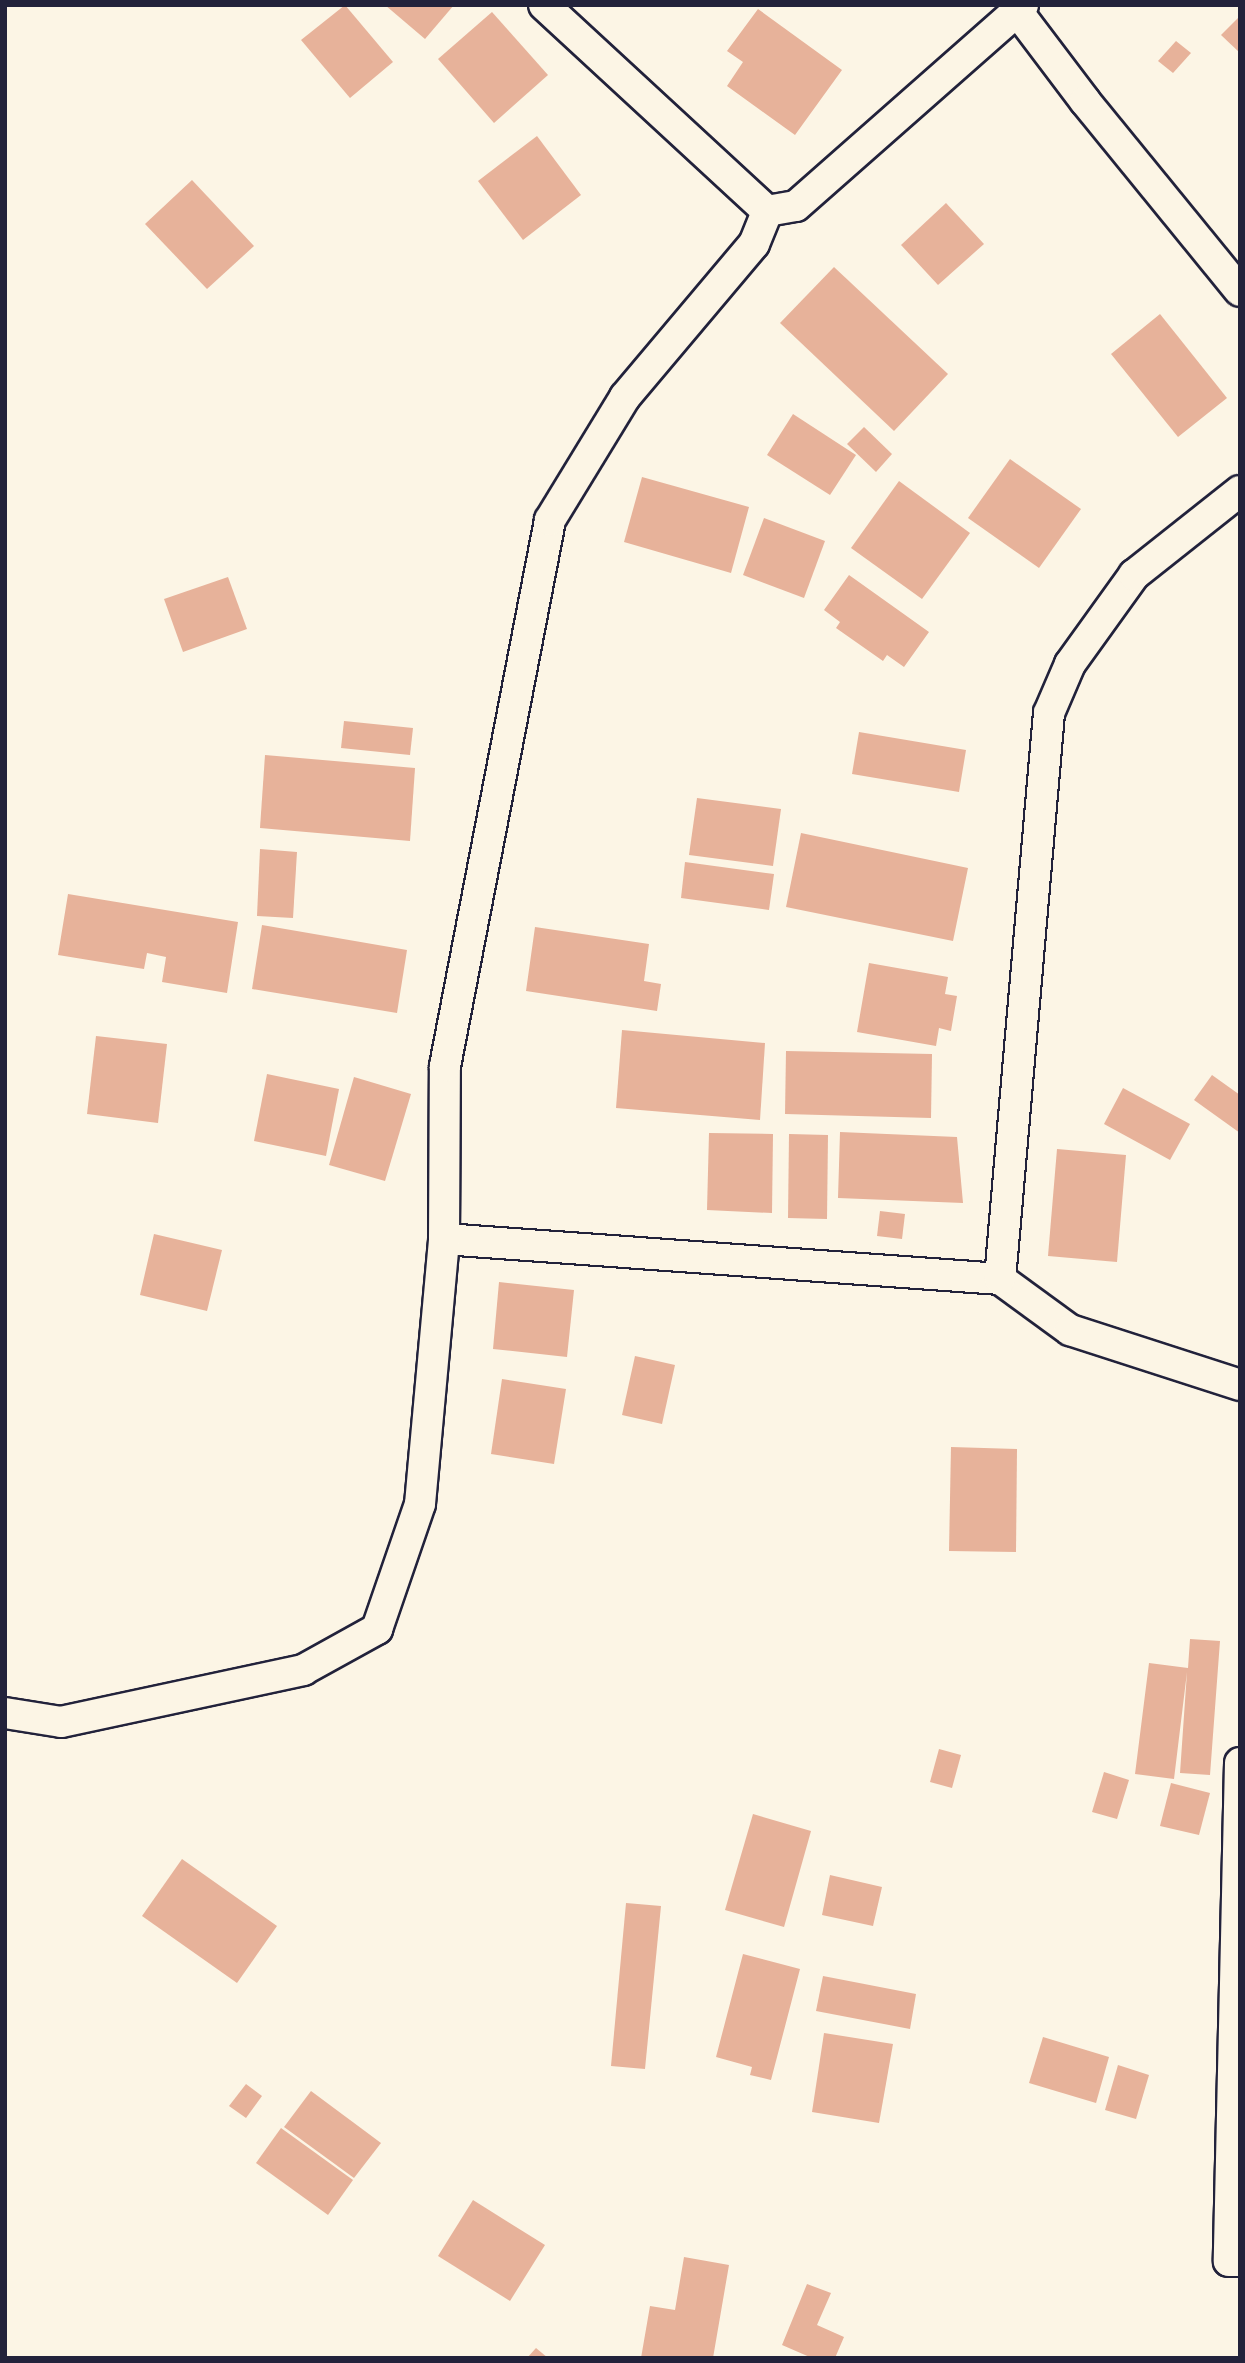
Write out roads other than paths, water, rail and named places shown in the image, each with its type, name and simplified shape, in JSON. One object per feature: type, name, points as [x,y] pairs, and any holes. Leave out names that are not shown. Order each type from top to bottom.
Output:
[{"type":"street","points":[[544,5],[767,211]]},
{"type":"street","points":[[767,211],[796,206],[1020,8],[1240,291]]},
{"type":"street","points":[[5,1713],[61,1722],[303,1670],[377,1629],[420,1504],[444,1239],[445,1066],[550,520],[625,397],[754,244],[767,211]]},
{"type":"street","points":[[1000,1279],[1049,713],[1070,664],[1134,575],[1240,491]]},
{"type":"street","points":[[444,1239],[1000,1279],[1070,1330],[1240,1385]]},
{"type":"street","points":[[1240,1763],[1229,2261],[1240,2261]]}]
